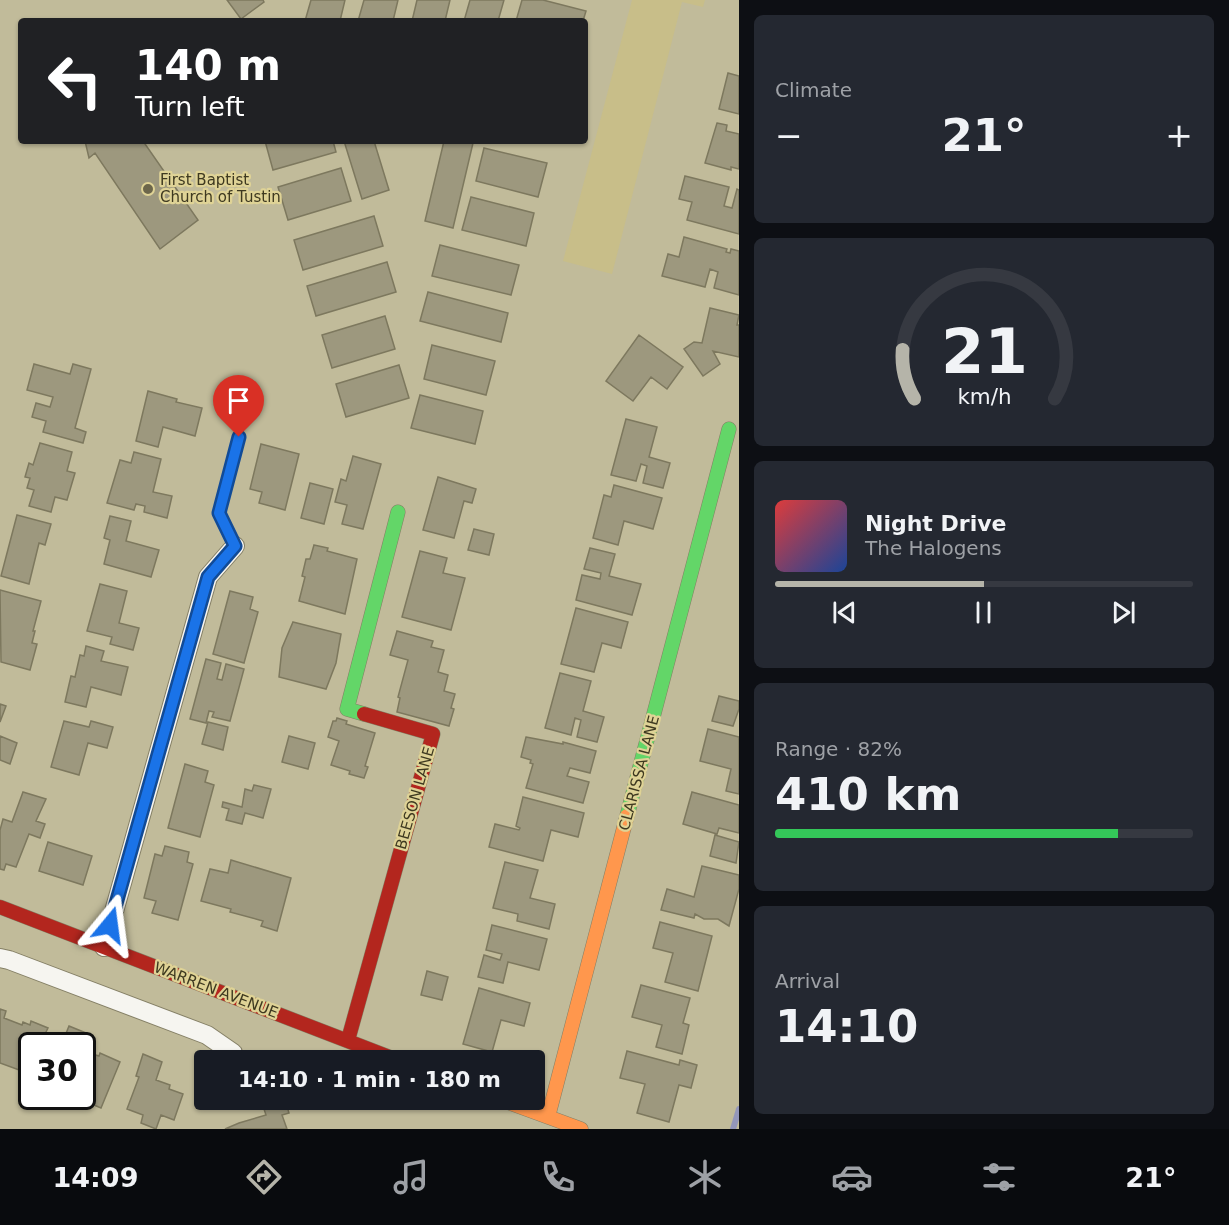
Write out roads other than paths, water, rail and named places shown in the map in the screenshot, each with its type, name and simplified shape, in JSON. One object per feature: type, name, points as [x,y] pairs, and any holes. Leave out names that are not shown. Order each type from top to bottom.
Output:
[{"type":"street","name":"CLARISSA LANE","points":[[527,1129],[540,1114],[729,429]]},
{"type":"street","name":"BEESON LANE","points":[[348,1041],[433,734],[347,709],[398,512]]},
{"type":"street","points":[[104,947],[208,577],[235,546]]},
{"type":"street","name":"WARREN AVENUE","points":[[0,907],[371,1050]]},
{"type":"street","points":[[0,958],[207,1035],[229,1050]]},
{"type":"street","points":[[529,1110],[580,1129]]},
{"type":"lane","points":[[235,546],[219,513],[239,437]]},
{"type":"waterway","points":[[733,1129],[739,1109]]},
{"type":"place","name":"First Baptist Church of Tustin","points":[[148,189]]}]
